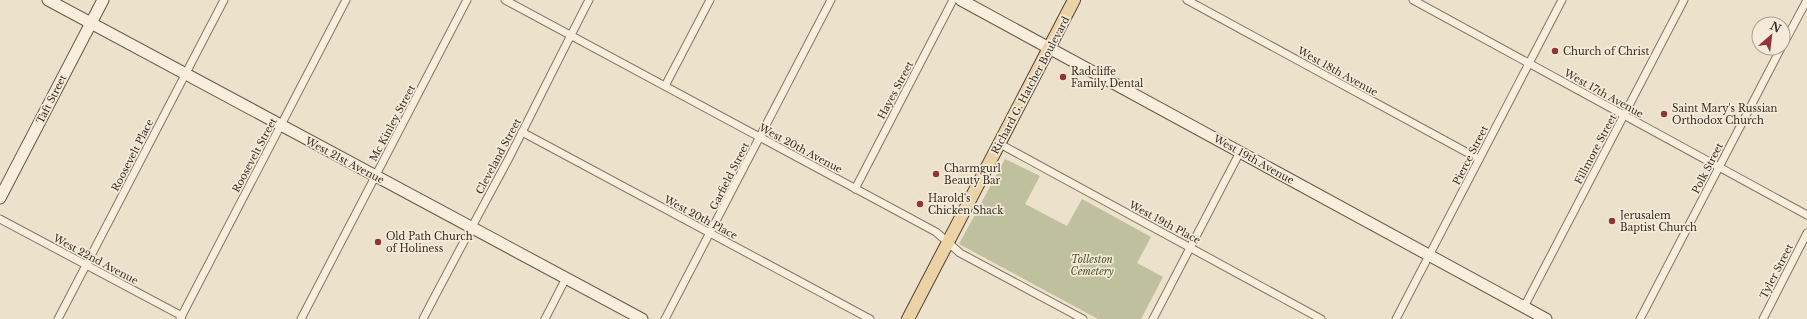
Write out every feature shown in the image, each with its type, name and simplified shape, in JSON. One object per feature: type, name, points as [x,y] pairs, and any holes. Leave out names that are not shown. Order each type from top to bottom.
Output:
[{"type":"main road","name":"Richard G. Hatcher Boulevard","points":[[908,319],[1074,0]]},
{"type":"street","name":"West 21st Avenue","points":[[48,0],[642,319]]},
{"type":"street","name":"Taft Street","points":[[0,198],[102,0]]},
{"type":"street","name":"Roosevelt Place","points":[[58,319],[224,0]]},
{"type":"street","name":"Roosevelt Street","points":[[181,318],[346,0]]},
{"type":"street","name":"Mc Kinley Street","points":[[301,319],[467,0]]},
{"type":"street","name":"West 20th Avenue","points":[[505,0],[936,232],[960,253],[1083,319]]},
{"type":"street","name":"Cleveland Street","points":[[423,319],[522,132],[589,0]]},
{"type":"street","points":[[665,86],[710,0]]},
{"type":"street","name":"Garfield Street","points":[[665,319],[831,0]]},
{"type":"street","name":"Hayes Street","points":[[855,188],[953,0]]},
{"type":"street","name":"West 19th Avenue","points":[[961,0],[1546,319]]},
{"type":"street","name":"West 18th Avenue","points":[[1188,0],[1479,159]]},
{"type":"street","name":"West 17th Avenue","points":[[1412,0],[1807,215]]},
{"type":"street","name":"Pierce Street","points":[[1396,319],[1562,0]]},
{"type":"street","name":"Fillmore Street","points":[[1524,307],[1684,0]]},
{"type":"street","points":[[1791,30],[1807,0]]},
{"type":"street","name":"Polk Street","points":[[1640,319],[1778,56]]},
{"type":"street","name":"West 20th Place","points":[[522,132],[870,319]]},
{"type":"street","name":"West 19th Place","points":[[1000,144],[1190,246],[1321,319]]},
{"type":"street","points":[[1153,319],[1240,152]]},
{"type":"street","name":"West 22nd Avenue","points":[[0,219],[181,318]]},
{"type":"street","name":"Tyler Street","points":[[1763,319],[1807,233]]},
{"type":"street","points":[[544,319],[566,278]]},
{"type":"green space","name":"Tolleston Cemetery","points":[[1005,159],[1040,176],[1025,204],[1067,226],[1082,199],[1151,237],[1137,263],[1163,277],[1141,319],[1098,319],[959,244]]},
{"type":"place","name":"Church of Christ","points":[[1555,51]]},
{"type":"place","name":"Radcliffe Family Dental","points":[[1063,77]]},
{"type":"place","name":"Saint Mary's Russian Orthodox Church","points":[[1664,114]]},
{"type":"place","name":"Charmgurl Beauty Bar","points":[[936,174]]},
{"type":"place","name":"Harold's Chicken Shack","points":[[920,204]]},
{"type":"place","name":"Jerusalem Baptist Church","points":[[1612,221]]},
{"type":"place","name":"Old Path Church of Holiness","points":[[378,242]]}]
